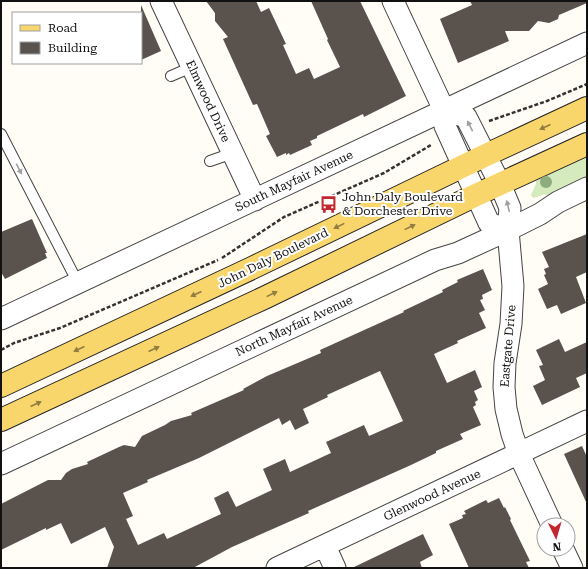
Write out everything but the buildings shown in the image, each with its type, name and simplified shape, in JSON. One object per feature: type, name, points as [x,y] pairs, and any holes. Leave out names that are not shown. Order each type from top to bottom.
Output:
[{"type":"main road","name":"John Daly Boulevard","points":[[1,386],[587,108]]},
{"type":"main road","points":[[1,420],[266,297],[476,195],[587,144]]},
{"type":"street","name":"Elmwood Drive","points":[[161,1],[255,200]]},
{"type":"street","points":[[393,1],[444,110],[445,126],[489,223],[508,230]]},
{"type":"street","name":"South Mayfair Avenue","points":[[1,319],[587,43]]},
{"type":"street","name":"Eastgate Drive","points":[[444,110],[466,117],[484,156],[500,184],[510,208],[508,230],[513,298],[505,364],[504,387],[512,434],[519,454],[548,517]]},
{"type":"street","name":"North Mayfair Avenue","points":[[1,464],[435,260],[458,253],[508,230],[540,214],[558,202],[587,188]]},
{"type":"street","name":"Glenwood Avenue","points":[[278,568],[587,421]]},
{"type":"street","points":[[324,546],[335,568]]},
{"type":"street","points":[[567,557],[572,568]]},
{"type":"lane","points":[[171,76],[192,67]]},
{"type":"lane","points":[[1,134],[78,283]]},
{"type":"lane","points":[[210,161],[233,153]]},
{"type":"path","points":[[492,126],[489,121],[587,84]]},
{"type":"path","points":[[1,350],[14,343],[60,328],[222,258],[284,217],[384,174],[430,145],[434,150]]},
{"type":"green space","points":[[587,157],[587,177],[548,196],[546,194],[533,198],[531,195],[537,180]]},
{"type":"place","name":"John Daly Boulevard & Dorchester Drive","points":[[329,204]]}]
